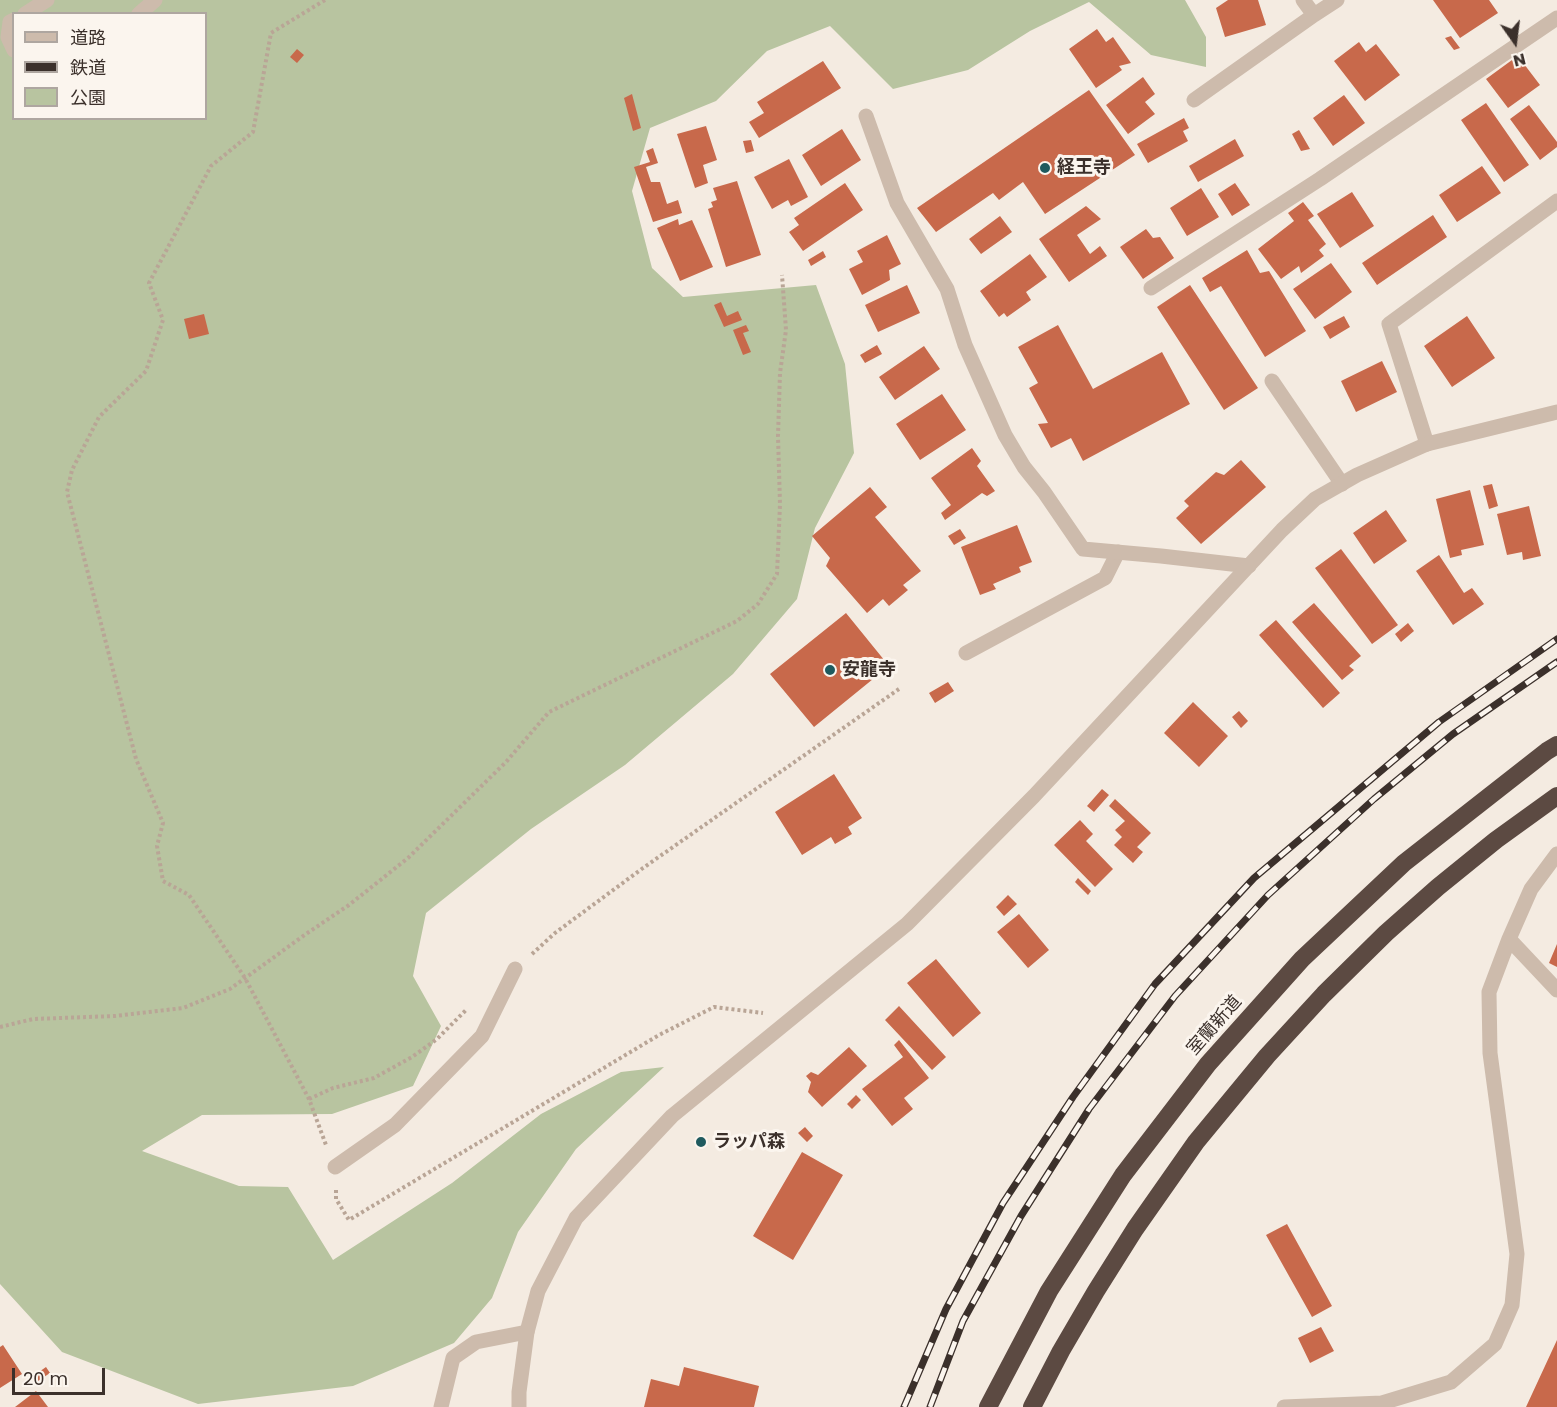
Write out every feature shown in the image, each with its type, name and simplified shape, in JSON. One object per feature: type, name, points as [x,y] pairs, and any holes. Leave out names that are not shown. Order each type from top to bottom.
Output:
[{"type":"highway","name":"室蘭新道","points":[[988,1407],[1049,1291],[1123,1175],[1209,1064],[1302,959],[1404,862],[1557,745]]},
{"type":"highway","points":[[1032,1407],[1096,1291],[1135,1229],[1196,1142],[1267,1056],[1324,994],[1386,933],[1438,887],[1557,795]]},
{"type":"street","points":[[28,12],[47,0]]},
{"type":"street","points":[[141,12],[155,0]]},
{"type":"street","points":[[1303,0],[1314,15]]},
{"type":"street","points":[[1194,100],[1337,0]]},
{"type":"street","points":[[1151,288],[1320,179],[1557,18]]},
{"type":"street","points":[[12,21],[8,37],[12,46]]},
{"type":"street","points":[[866,116],[897,203],[947,289],[965,345],[1005,435],[1024,467],[1083,549],[1249,566]]},
{"type":"street","points":[[1427,444],[1389,324],[1557,201]]},
{"type":"street","points":[[1272,381],[1342,484]]},
{"type":"street","points":[[519,1407],[526,1332],[538,1291],[576,1218],[672,1116],[907,924],[1034,796],[1282,531],[1315,499],[1357,475],[1427,444],[1557,412]]},
{"type":"street","points":[[966,654],[1104,578],[1118,552]]},
{"type":"street","points":[[1284,1407],[1382,1403],[1451,1382],[1495,1344],[1512,1305],[1517,1254],[1490,1053],[1489,992],[1530,889],[1557,854]]},
{"type":"street","points":[[1509,939],[1557,990]]},
{"type":"street","points":[[335,1167],[395,1125],[482,1036],[515,969]]},
{"type":"street","points":[[441,1407],[453,1358],[476,1342],[526,1332]]},
{"type":"path","points":[[325,0],[271,33],[253,132],[211,166],[149,283],[163,320],[146,371],[99,417],[72,470],[67,492],[136,759],[163,824],[157,846],[163,881],[189,895],[245,978],[309,1099],[335,1167],[336,1199],[349,1220],[659,1035],[714,1007],[793,1016]]},
{"type":"path","points":[[0,1027],[33,1019],[115,1016],[183,1008],[230,989],[349,905],[408,858],[506,762],[549,712],[737,621],[758,604],[777,574],[780,504],[778,436],[780,373],[786,330],[782,275]]},
{"type":"path","points":[[515,969],[555,933],[643,868],[899,689]]},
{"type":"path","points":[[309,1099],[333,1089],[374,1078],[412,1057],[437,1039],[473,1005]]},
{"type":"green space","points":[[0,0],[1185,0],[1206,37],[1206,67],[1151,55],[1089,2],[1030,31],[968,70],[893,89],[830,26],[767,51],[716,101],[650,128],[632,191],[652,268],[683,297],[816,285],[845,364],[854,453],[815,528],[797,599],[733,674],[625,765],[531,829],[426,913],[413,976],[441,1026],[413,1086],[332,1114],[202,1115],[142,1151],[239,1186],[288,1187],[333,1260],[452,1183],[541,1114],[621,1072],[664,1067],[576,1149],[518,1232],[492,1298],[454,1343],[353,1386],[198,1404],[62,1352],[0,1284]]},
{"type":"building","points":[[1228,0],[1258,0],[1266,25],[1225,37],[1216,8]]},
{"type":"building","points":[[1433,0],[1489,0],[1498,13],[1460,38]]},
{"type":"building","points":[[1097,29],[1106,42],[1113,37],[1131,63],[1119,66],[1122,70],[1096,88],[1069,49]]},
{"type":"building","points":[[1451,36],[1460,48],[1454,50],[1445,38]]},
{"type":"building","points":[[1359,42],[1366,52],[1376,44],[1400,75],[1365,101],[1334,61]]},
{"type":"building","points":[[297,49],[304,55],[297,63],[290,57]]},
{"type":"building","points":[[1512,60],[1517,67],[1524,64],[1540,85],[1508,108],[1486,79]]},
{"type":"building","points":[[823,61],[841,88],[759,138],[749,122],[764,113],[757,102]]},
{"type":"building","points":[[1143,77],[1155,94],[1145,102],[1155,114],[1128,134],[1106,105]]},
{"type":"building","name":"経王寺","points":[[1089,90],[1135,155],[1045,214],[1023,182],[999,200],[993,193],[936,232],[917,208]]},
{"type":"building","points":[[632,94],[641,128],[633,131],[624,98]]},
{"type":"building","points":[[1344,95],[1365,123],[1333,146],[1313,118]]},
{"type":"building","points":[[1486,103],[1529,165],[1504,182],[1461,120]]},
{"type":"building","points":[[1529,105],[1557,142],[1557,147],[1540,160],[1510,119]]},
{"type":"building","points":[[1184,118],[1189,128],[1183,131],[1188,141],[1148,163],[1137,144]]},
{"type":"building","points":[[706,126],[717,160],[703,165],[708,183],[695,188],[677,134]]},
{"type":"building","points":[[842,129],[861,160],[821,186],[802,155]]},
{"type":"building","points":[[1299,130],[1310,149],[1301,151],[1292,134]]},
{"type":"building","points":[[1235,139],[1244,156],[1198,182],[1189,166]]},
{"type":"building","points":[[751,140],[754,151],[746,153],[743,141]]},
{"type":"building","points":[[653,148],[658,163],[646,167],[651,182],[660,182],[667,204],[678,200],[682,213],[653,222],[634,167],[650,162],[646,151]]},
{"type":"building","points":[[789,159],[808,197],[791,206],[788,200],[772,209],[754,177]]},
{"type":"building","points":[[1482,166],[1501,193],[1457,222],[1439,195]]},
{"type":"building","points":[[737,181],[761,255],[726,267],[708,209],[713,207],[711,202],[717,200],[713,188]]},
{"type":"building","points":[[845,183],[863,210],[803,251],[789,232],[799,225],[794,218]]},
{"type":"building","points":[[1235,183],[1250,205],[1232,216],[1218,194]]},
{"type":"building","points":[[1201,188],[1219,217],[1187,236],[1170,208]]},
{"type":"building","points":[[1352,192],[1374,226],[1340,248],[1317,214]]},
{"type":"building","points":[[1303,202],[1314,216],[1308,220],[1326,244],[1319,250],[1324,256],[1301,273],[1299,266],[1281,279],[1258,249],[1294,221],[1288,213]]},
{"type":"building","points":[[1086,206],[1101,219],[1077,235],[1090,254],[1100,246],[1107,256],[1069,282],[1039,239]]},
{"type":"building","points":[[1433,215],[1447,237],[1377,285],[1362,263]]},
{"type":"building","points":[[1000,216],[1012,232],[981,254],[969,239]]},
{"type":"building","points":[[678,219],[679,225],[692,220],[713,267],[680,281],[657,228]]},
{"type":"building","points":[[1146,229],[1153,238],[1160,237],[1174,258],[1143,279],[1120,247]]},
{"type":"building","points":[[887,235],[901,264],[889,270],[890,280],[862,295],[849,269],[863,262],[857,251]]},
{"type":"building","points":[[1247,250],[1260,273],[1269,271],[1306,331],[1265,357],[1221,286],[1210,292],[1202,278]]},
{"type":"building","points":[[823,251],[826,257],[811,266],[808,260]]},
{"type":"building","points":[[1030,254],[1047,277],[1026,292],[1031,300],[1007,317],[1004,313],[999,317],[980,291]]},
{"type":"building","points":[[1331,263],[1352,292],[1315,319],[1293,289]]},
{"type":"building","points":[[907,285],[920,313],[878,332],[865,305]]},
{"type":"building","points":[[1190,285],[1258,388],[1224,410],[1157,307]]},
{"type":"building","points":[[721,302],[727,316],[738,311],[742,320],[724,327],[714,305]]},
{"type":"building","points":[[204,314],[209,334],[189,339],[184,319]]},
{"type":"building","points":[[1344,316],[1350,327],[1330,339],[1323,327]]},
{"type":"building","points":[[1467,316],[1495,358],[1452,387],[1424,346]]},
{"type":"building","points":[[746,325],[749,331],[743,333],[751,352],[743,355],[733,330]]},
{"type":"building","points":[[1058,325],[1093,389],[1162,352],[1190,404],[1083,461],[1071,438],[1051,448],[1038,424],[1048,423],[1029,388],[1038,383],[1018,347]]},
{"type":"building","points":[[877,345],[882,354],[865,363],[860,355]]},
{"type":"building","points":[[924,346],[940,369],[895,400],[879,377]]},
{"type":"building","points":[[1382,361],[1397,392],[1356,412],[1341,381]]},
{"type":"building","points":[[942,394],[966,430],[920,460],[896,424]]},
{"type":"building","points":[[972,448],[981,461],[977,466],[995,491],[987,496],[982,493],[945,520],[941,513],[951,505],[931,478]]},
{"type":"building","points":[[1241,460],[1266,487],[1201,544],[1176,518],[1189,506],[1184,501],[1216,472],[1224,475]]},
{"type":"building","points":[[1492,484],[1498,506],[1489,509],[1483,486]]},
{"type":"building","points":[[870,487],[887,507],[875,517],[921,571],[903,585],[908,590],[889,606],[883,599],[867,613],[826,566],[830,558],[812,536]]},
{"type":"building","points":[[1470,490],[1484,545],[1461,550],[1462,555],[1450,558],[1436,499]]},
{"type":"building","points":[[1529,506],[1541,556],[1523,560],[1522,552],[1507,555],[1497,514]]},
{"type":"building","points":[[1386,510],[1407,541],[1374,564],[1353,533]]},
{"type":"building","points":[[1017,525],[1032,562],[1019,567],[1021,572],[993,584],[996,589],[980,595],[961,547]]},
{"type":"building","points":[[960,529],[966,538],[954,545],[948,536]]},
{"type":"building","points":[[1341,549],[1398,625],[1372,644],[1315,568]]},
{"type":"building","points":[[1439,555],[1464,593],[1472,588],[1484,604],[1453,625],[1416,571]]},
{"type":"building","points":[[1314,603],[1361,656],[1349,666],[1354,670],[1342,680],[1292,622]]},
{"type":"building","name":"安龍寺","points":[[846,613],[889,666],[814,727],[770,674]]},
{"type":"building","points":[[1276,620],[1340,693],[1323,708],[1259,635]]},
{"type":"building","points":[[1408,623],[1414,631],[1401,642],[1395,634]]},
{"type":"building","points":[[948,682],[954,691],[935,703],[929,693]]},
{"type":"building","points":[[1193,702],[1228,736],[1199,767],[1164,733]]},
{"type":"building","points":[[1239,711],[1248,721],[1241,728],[1232,717]]},
{"type":"building","points":[[834,774],[862,818],[848,827],[852,834],[835,844],[831,837],[802,855],[775,812]]},
{"type":"building","points":[[1102,789],[1109,795],[1094,812],[1087,806]]},
{"type":"building","points":[[1115,799],[1151,833],[1137,847],[1143,852],[1133,863],[1114,845],[1122,837],[1115,830],[1125,821],[1109,806]]},
{"type":"building","points":[[1080,820],[1093,834],[1086,841],[1113,869],[1095,887],[1054,845]]},
{"type":"building","points":[[1078,878],[1091,891],[1088,895],[1075,882]]},
{"type":"building","points":[[1008,895],[1017,904],[1004,916],[996,907]]},
{"type":"building","points":[[1019,914],[1049,950],[1028,968],[997,932]]},
{"type":"building","points":[[1557,944],[1557,967],[1549,963]]},
{"type":"building","points":[[936,959],[981,1013],[953,1037],[907,983]]},
{"type":"building","points":[[899,1006],[946,1057],[932,1070],[885,1020]]},
{"type":"building","points":[[899,1040],[929,1078],[904,1098],[913,1109],[892,1126],[862,1089],[903,1057],[894,1045]]},
{"type":"building","points":[[849,1047],[867,1066],[822,1107],[808,1092],[811,1082],[806,1076],[811,1072],[818,1075]]},
{"type":"building","points":[[856,1095],[861,1100],[852,1109],[847,1104]]},
{"type":"building","points":[[805,1127],[813,1136],[807,1142],[798,1133]]},
{"type":"building","points":[[802,1152],[843,1175],[793,1260],[753,1236]]},
{"type":"building","points":[[1287,1224],[1332,1306],[1312,1317],[1266,1235]]},
{"type":"building","points":[[1321,1327],[1334,1351],[1310,1363],[1298,1338]]},
{"type":"building","points":[[1557,1340],[1557,1407],[1526,1407]]},
{"type":"building","points":[[3,1345],[22,1374],[0,1388],[0,1347]]},
{"type":"building","points":[[46,1367],[50,1373],[38,1381],[36,1374]]},
{"type":"building","points":[[684,1367],[759,1386],[754,1407],[644,1407],[651,1379],[679,1386]]},
{"type":"building","points":[[36,1391],[48,1407],[15,1407]]},
{"type":"railway","points":[[904,1407],[946,1309],[1003,1203],[1073,1097],[1155,984],[1254,878],[1439,722],[1557,639]]},
{"type":"railway","points":[[930,1407],[963,1321],[1021,1216],[1089,1109],[1175,996],[1268,895],[1374,799],[1453,734],[1557,662]]},
{"type":"place","name":"経王寺","points":[[1045,168]]},
{"type":"place","name":"安龍寺","points":[[830,670]]},
{"type":"place","name":"ラッパ森","points":[[701,1142]]}]
